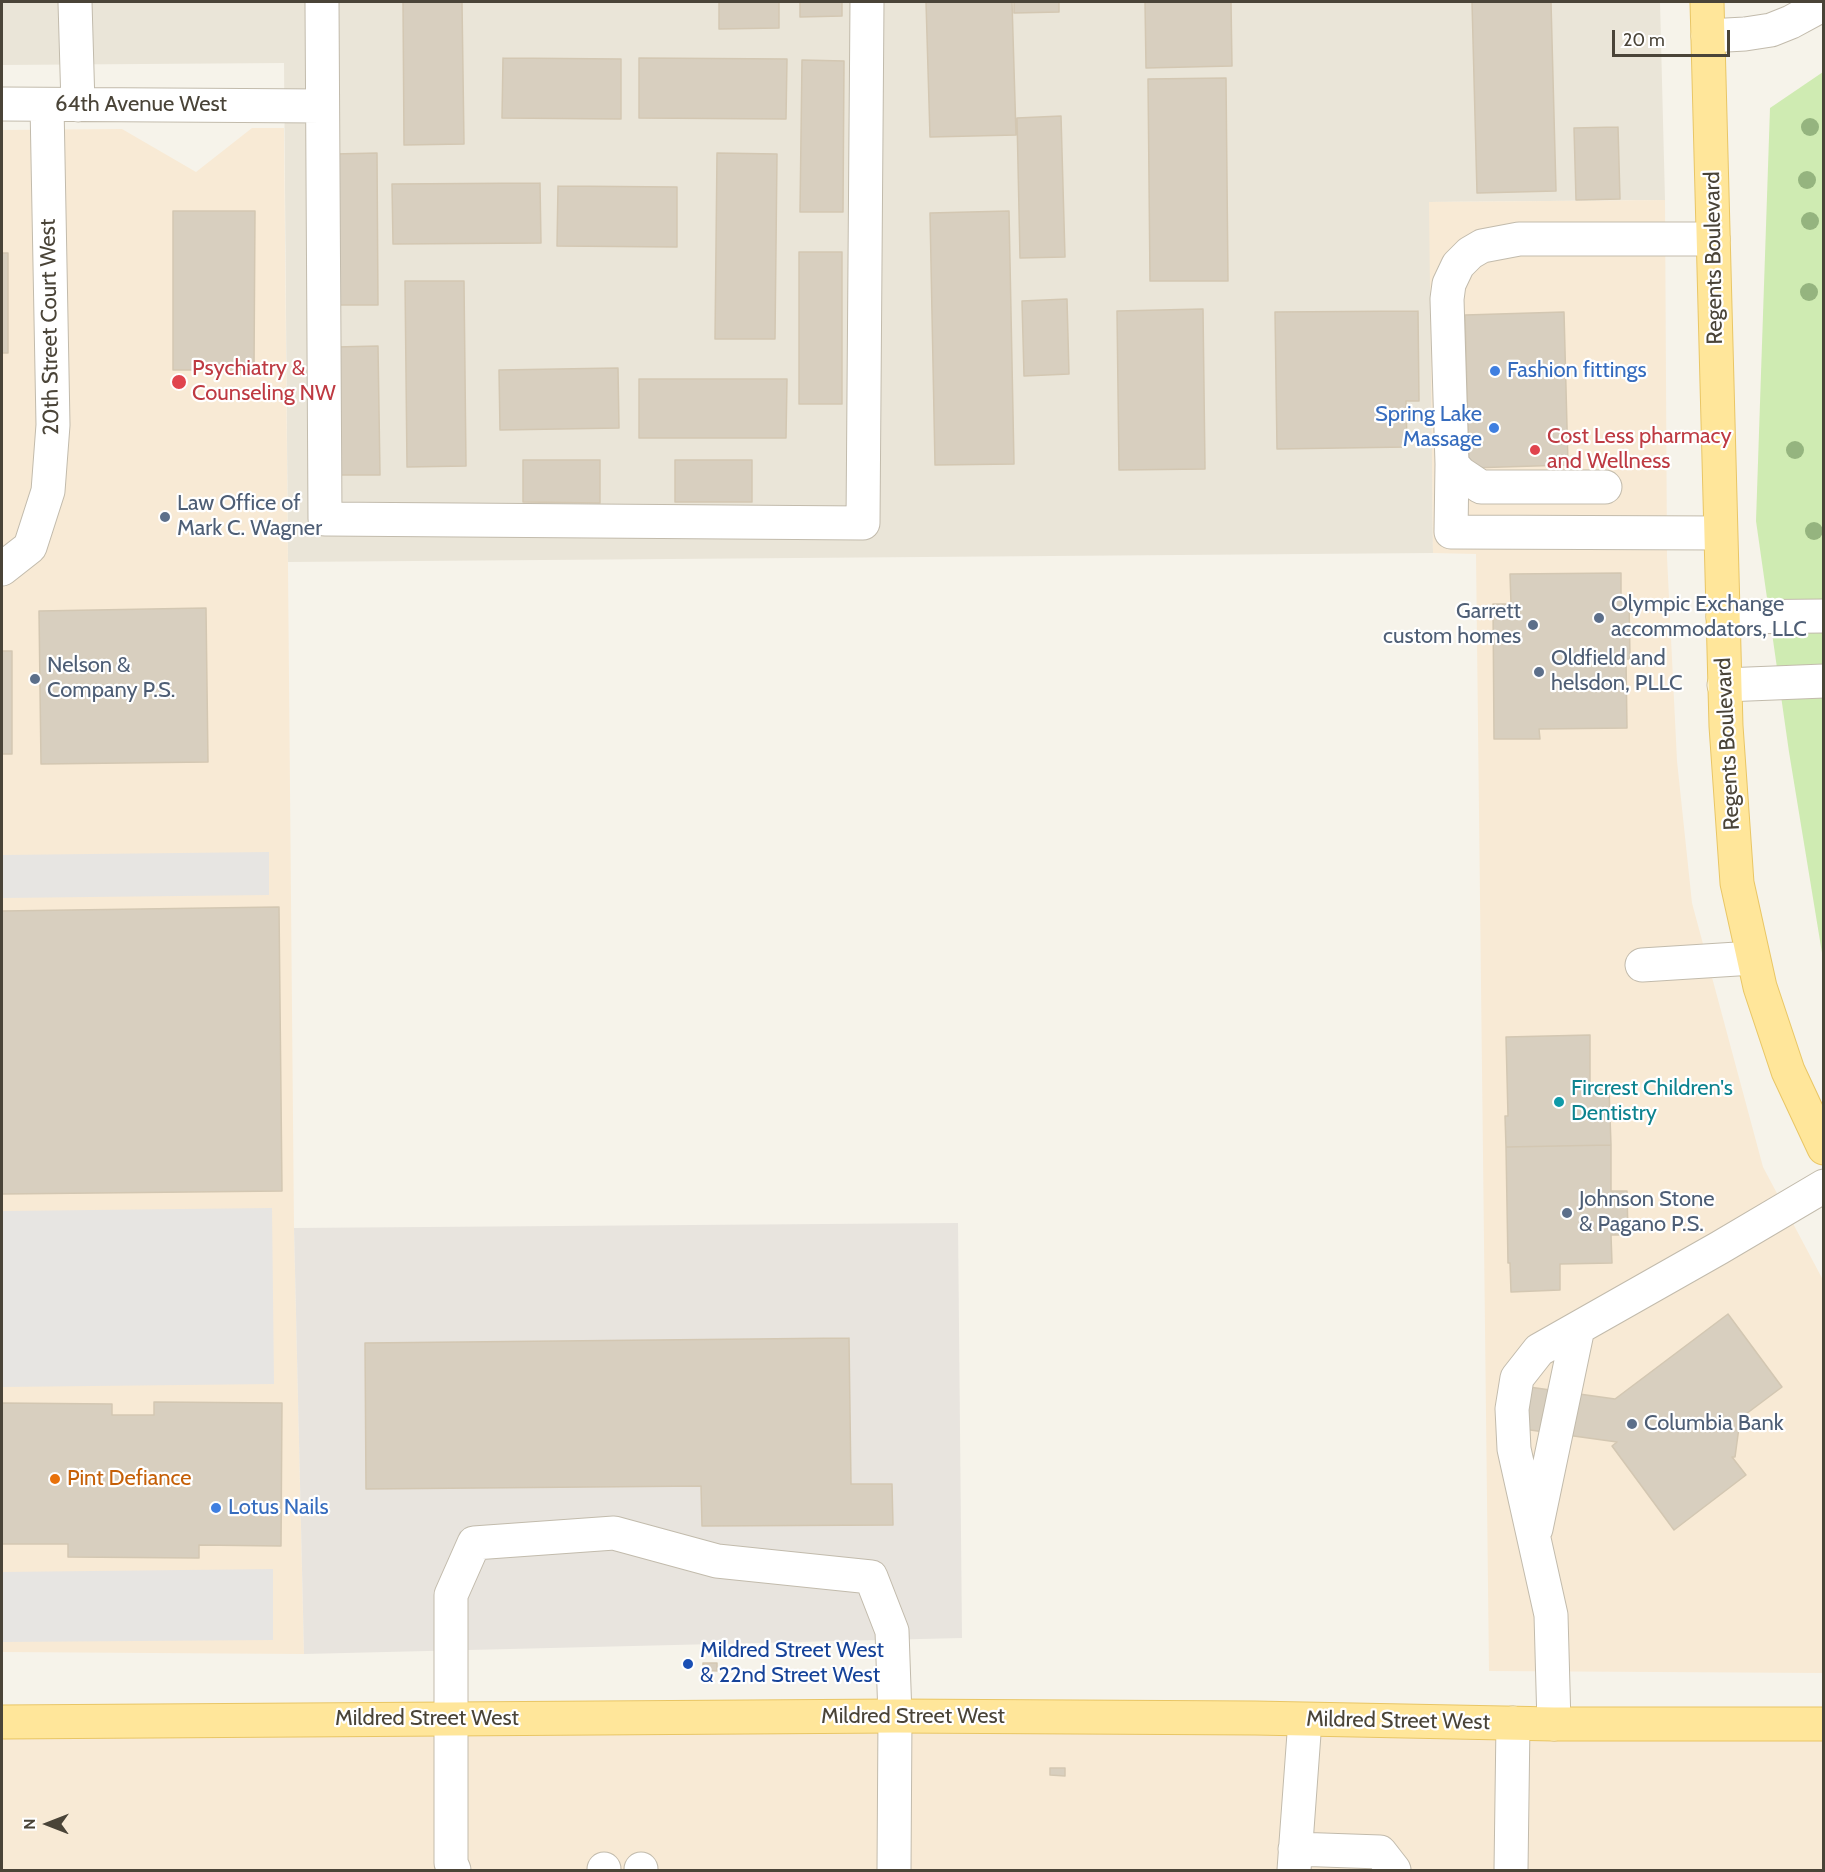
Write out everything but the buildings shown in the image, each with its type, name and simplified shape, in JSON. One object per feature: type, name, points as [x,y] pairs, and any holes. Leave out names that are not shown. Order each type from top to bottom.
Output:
[{"type":"main road","name":"Regents Boulevard","points":[[1707,2],[1724,685],[1737,883],[1760,987],[1788,1071],[1824,1148]]},
{"type":"main road","name":"Mildred Street West","points":[[2,1722],[895,1716],[1554,1724],[1824,1724]]},
{"type":"street","name":"20th Street Court West","points":[[2,569],[30,547],[48,491],[53,425],[63,105],[75,2]]},
{"type":"street","points":[[322,2],[325,519],[862,524],[867,2]]},
{"type":"street","points":[[1708,36],[1771,30],[1824,4]]},
{"type":"street","name":"64th Avenue West","points":[[2,104],[322,106]]},
{"type":"street","points":[[1713,239],[1520,239],[1482,246],[1470,253],[1458,265],[1449,284],[1447,299],[1452,464],[1451,531],[1720,533]]},
{"type":"street","points":[[1452,464],[1460,473],[1481,487],[1605,487]]},
{"type":"street","points":[[1723,617],[1824,616]]},
{"type":"street","points":[[1724,685],[1824,681]]},
{"type":"street","points":[[1642,966],[1753,958]]},
{"type":"street","points":[[1554,1724],[1551,1615],[1514,1449],[1512,1409],[1518,1378],[1539,1350],[1824,1186]]},
{"type":"street","points":[[1534,1538],[1578,1328]]},
{"type":"street","points":[[454,1870],[451,1863],[451,1595],[474,1543],[614,1533],[717,1561],[871,1577],[892,1631],[895,1716],[894,1870]]},
{"type":"street","points":[[1305,1720],[1295,1860],[1380,1852],[1394,1870]]},
{"type":"street","points":[[1511,1870],[1513,1723]]},
{"type":"shaded area","points":[[2,2],[1660,2],[1665,200],[1430,202],[1433,553],[288,562],[284,63],[2,65]]},
{"type":"shaded area","points":[[252,128],[284,128],[294,1228],[304,1654],[2,1652],[2,130],[122,129],[196,172]]},
{"type":"shaded area","points":[[1665,200],[1667,557],[1677,761],[1692,903],[1763,1167],[1823,1280],[1823,1673],[1489,1671],[1476,554],[1433,553],[1429,202]]},
{"type":"shaded area","points":[[269,852],[269,895],[2,898],[2,855]]},
{"type":"shaded area","points":[[272,1208],[274,1384],[2,1387],[2,1211]]},
{"type":"shaded area","points":[[958,1223],[962,1638],[304,1654],[294,1228]]},
{"type":"shaded area","points":[[273,1569],[273,1640],[2,1642],[2,1572]]},
{"type":"shaded area","points":[[2,1722],[1823,1723],[1823,1870],[2,1870]]},
{"type":"green space","points":[[1823,72],[1823,959],[1789,752],[1756,521],[1770,108]]},
{"type":"place","name":"Fashion fittings","points":[[1495,371]]},
{"type":"place","name":"Psychiatry & Counseling NW","points":[[179,382]]},
{"type":"place","name":"Spring Lake Massage","points":[[1494,428]]},
{"type":"place","name":"Cost Less pharmacy and Wellness","points":[[1535,450]]},
{"type":"place","name":"Law Office of Mark C. Wagner","points":[[165,517]]},
{"type":"place","name":"Olympic Exchange accommodators, LLC","points":[[1599,618]]},
{"type":"place","name":"Garrett custom homes","points":[[1533,625]]},
{"type":"place","name":"Oldfield and helsdon, PLLC","points":[[1539,672]]},
{"type":"place","name":"Nelson & Company P.S.","points":[[35,679]]},
{"type":"place","name":"Fircrest Children's Dentistry","points":[[1559,1102]]},
{"type":"place","name":"Johnson Stone & Pagano P.S.","points":[[1567,1213]]},
{"type":"place","name":"Columbia Bank","points":[[1632,1424]]},
{"type":"place","name":"Pint Defiance","points":[[55,1479]]},
{"type":"place","name":"Lotus Nails","points":[[216,1508]]},
{"type":"place","name":"Mildred Street West & 22nd Street West","points":[[688,1664]]}]
